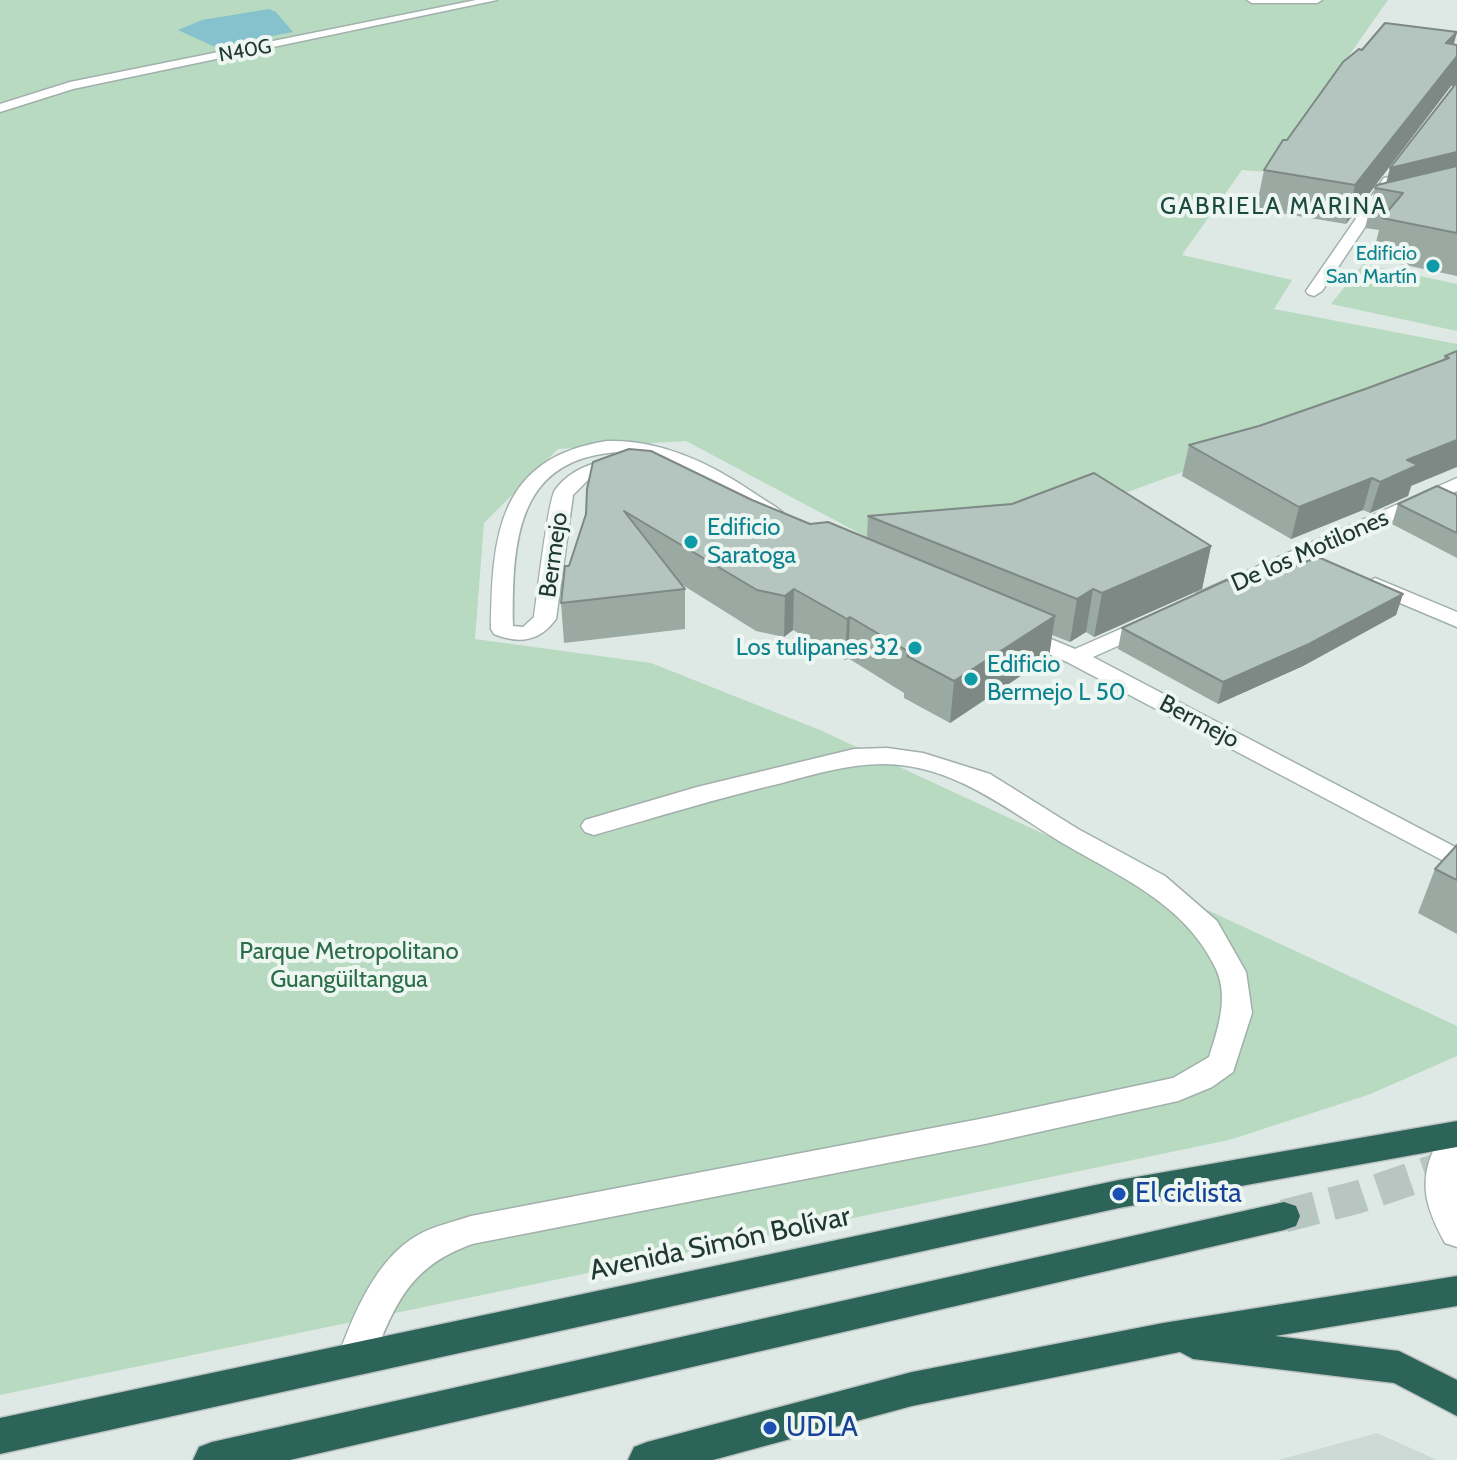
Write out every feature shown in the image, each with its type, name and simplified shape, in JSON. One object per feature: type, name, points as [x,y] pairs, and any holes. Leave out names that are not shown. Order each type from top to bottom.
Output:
[{"type":"highway","name":"Avenida Simón Bolívar","points":[[0,1436],[1119,1194],[1457,1136]]},
{"type":"highway","points":[[212,1460],[1284,1216]]},
{"type":"highway","points":[[647,1460],[912,1389],[1163,1339],[1457,1291]]},
{"type":"highway","points":[[1163,1339],[1399,1367],[1457,1399]]},
{"type":"street","name":"N40G","points":[[0,108],[70,86],[492,0]]},
{"type":"street","points":[[1252,0],[1317,0]]},
{"type":"street","points":[[1314,291],[1360,219],[1395,173]]},
{"type":"street","points":[[1360,219],[1388,213]]},
{"type":"street","name":"Bermejo","points":[[684,462],[612,464],[582,475],[563,493],[545,619],[534,632],[517,636],[502,629],[505,559],[519,501],[533,482],[555,463],[581,451],[623,446],[684,462],[716,477],[798,531]]},
{"type":"street","name":"De los Motilones","points":[[1075,657],[1452,491]]},
{"type":"street","points":[[1304,554],[1332,566]]},
{"type":"street","points":[[1360,578],[1457,620]]},
{"type":"street","name":"Bermejo","points":[[1004,627],[1075,657],[1457,859]]},
{"type":"street","points":[[355,1360],[362,1336],[394,1282],[426,1247],[471,1230],[985,1131],[1178,1089],[1201,1079],[1222,1064],[1230,1042],[1237,1013],[1232,972],[1207,928],[1156,883],[1069,835],[981,780],[923,761],[887,756],[854,757],[697,795],[594,826]]},
{"type":"street","points":[[1457,1136],[1442,1159],[1439,1187],[1444,1212],[1457,1233]]},
{"type":"shaded area","points":[[1377,1433],[1437,1460],[1278,1460]]},
{"type":"green space","name":"Parque Metropolitano Guangüiltangua","points":[[0,0],[1388,0],[1267,172],[1242,170],[1182,255],[1292,280],[1274,309],[1457,344],[1457,372],[993,541],[889,549],[686,441],[558,449],[484,523],[475,639],[651,663],[820,730],[1457,1026],[1457,1056],[1368,1095],[1229,1140],[0,1395]]},
{"type":"green space","points":[[1363,264],[1457,284],[1457,331],[1331,304]]},
{"type":"water","points":[[269,9],[276,12],[293,32],[215,47],[178,30],[202,20]]},
{"type":"building","points":[[1385,23],[1457,32],[1446,43],[1457,45],[1457,56],[1355,185],[1264,170],[1343,62],[1359,49],[1362,50]]},
{"type":"building","points":[[1457,82],[1457,152],[1390,168]]},
{"type":"building","points":[[1457,166],[1457,233],[1382,218],[1403,193],[1375,188],[1377,185]]},
{"type":"building","points":[[1457,351],[1457,440],[1407,460],[1418,465],[1380,482],[1372,478],[1299,507],[1189,445],[1259,426],[1368,388],[1449,358],[1445,356]]},
{"type":"building","points":[[629,449],[651,451],[810,524],[828,522],[1055,616],[954,681],[907,656],[911,653],[850,617],[847,619],[794,589],[785,596],[757,590],[624,511],[685,589],[561,603],[565,566],[569,566],[586,514],[593,462]]},
{"type":"building","points":[[1094,473],[1211,546],[1102,593],[1093,589],[1077,599],[868,516],[1012,504]]},
{"type":"building","points":[[1437,486],[1457,495],[1457,533],[1398,504]]},
{"type":"building","points":[[1318,557],[1403,594],[1309,644],[1223,682],[1122,628],[1227,580],[1238,588]]},
{"type":"building","points":[[1457,845],[1457,880],[1435,869]]},
{"type":"tunnel","points":[[1284,1216],[1358,1197],[1457,1163]]},
{"type":"place","name":"Edificio San Martín","points":[[1433,266]]},
{"type":"place","name":"Edificio Saratoga","points":[[691,542]]},
{"type":"place","name":"Los tulipanes 32","points":[[915,648]]},
{"type":"place","name":"Edificio Bermejo L 50","points":[[971,679]]},
{"type":"place","name":"El ciclista","points":[[1119,1194]]},
{"type":"place","name":"UDLA","points":[[770,1428]]},
{"type":"district","name":"GABRIELA MARINA","points":[[1274,207]]}]
